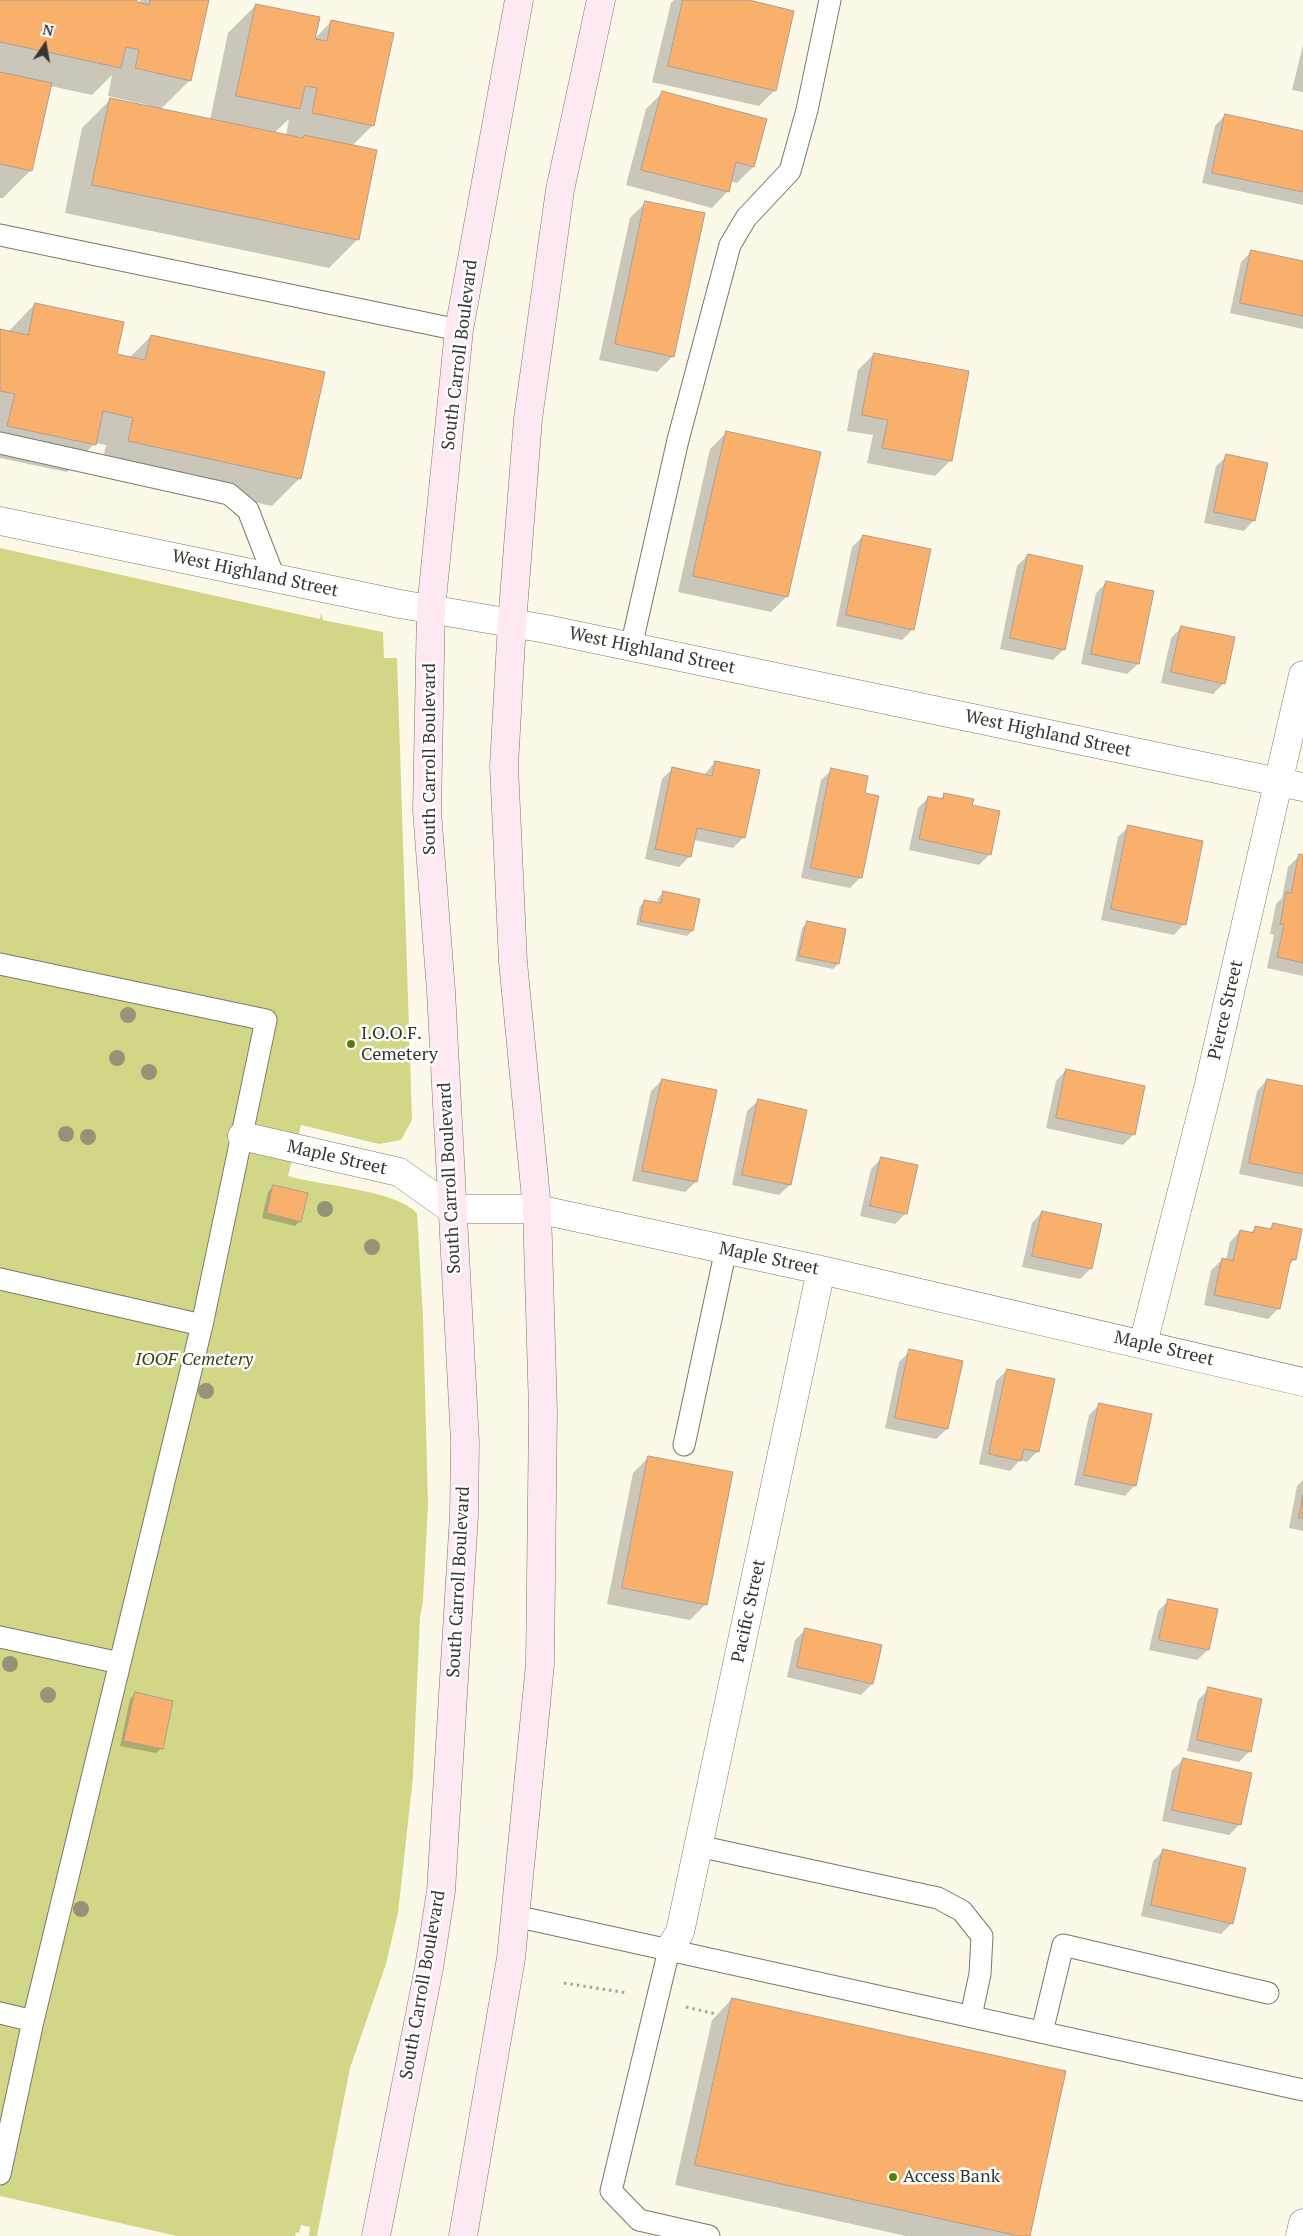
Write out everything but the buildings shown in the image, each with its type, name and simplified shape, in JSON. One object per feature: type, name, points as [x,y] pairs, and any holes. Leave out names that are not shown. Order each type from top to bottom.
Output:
[{"type":"main road","name":"South Carroll Boulevard","points":[[376,2236],[429,1968],[441,1891],[464,1516],[465,1442],[451,1209],[441,990],[427,811],[431,609],[459,330],[519,0]]},
{"type":"main road","points":[[463,2236],[511,1958],[540,1664],[543,1411],[537,1209],[513,962],[504,766],[512,623],[528,419],[558,209],[601,0]]},
{"type":"street","name":"West Highland Street","points":[[0,521],[274,578],[631,647],[1291,785]]},
{"type":"street","name":"Pierce Street","points":[[1143,1344],[1209,1084],[1291,785],[1303,674]]},
{"type":"street","name":"Maple Street","points":[[242,1136],[399,1172],[451,1209],[537,1209],[821,1270],[1303,1382]]},
{"type":"street","name":"Pacific Street","points":[[669,1950],[680,1932],[821,1270]]},
{"type":"street","points":[[1300,2236],[1303,2223]]},
{"type":"lane","points":[[631,647],[678,440],[730,245],[746,218],[790,171],[807,110],[830,0]]},
{"type":"lane","points":[[0,235],[459,330]]},
{"type":"lane","points":[[0,443],[229,494],[248,510],[274,578]]},
{"type":"lane","points":[[0,964],[266,1020],[202,1325],[33,2021],[0,2174]]},
{"type":"lane","points":[[684,1445],[726,1249]]},
{"type":"lane","points":[[0,1280],[202,1325]]},
{"type":"lane","points":[[0,1637],[120,1663]]},
{"type":"lane","points":[[698,1846],[938,1898],[962,1911],[982,1936],[980,1974],[971,2016]]},
{"type":"lane","points":[[514,1916],[1303,2090]]},
{"type":"lane","points":[[1042,2032],[1063,1945],[1268,1993]]},
{"type":"lane","points":[[669,1950],[611,2192],[639,2220],[709,2236]]},
{"type":"lane","points":[[0,2013],[33,2021]]},
{"type":"path","points":[[564,1983],[630,1993]]},
{"type":"path","points":[[680,2005],[716,2014]]},
{"type":"green space","name":"IOOF Cemetery","points":[[0,548],[320,619],[321,613],[323,620],[383,632],[384,658],[397,658],[412,1120],[401,1140],[379,1144],[301,1125],[288,1176],[374,1193],[391,1198],[417,1213],[423,1317],[428,1503],[423,1602],[420,1617],[413,1777],[398,1913],[386,1964],[350,2068],[317,2236],[309,2236],[310,2227],[301,2225],[299,2233],[296,2232],[295,2236],[177,2236],[0,2196]]},
{"type":"place","name":"I.O.O.F. Cemetery","points":[[351,1044]]},
{"type":"place","name":"Access Bank","points":[[893,2177]]}]
